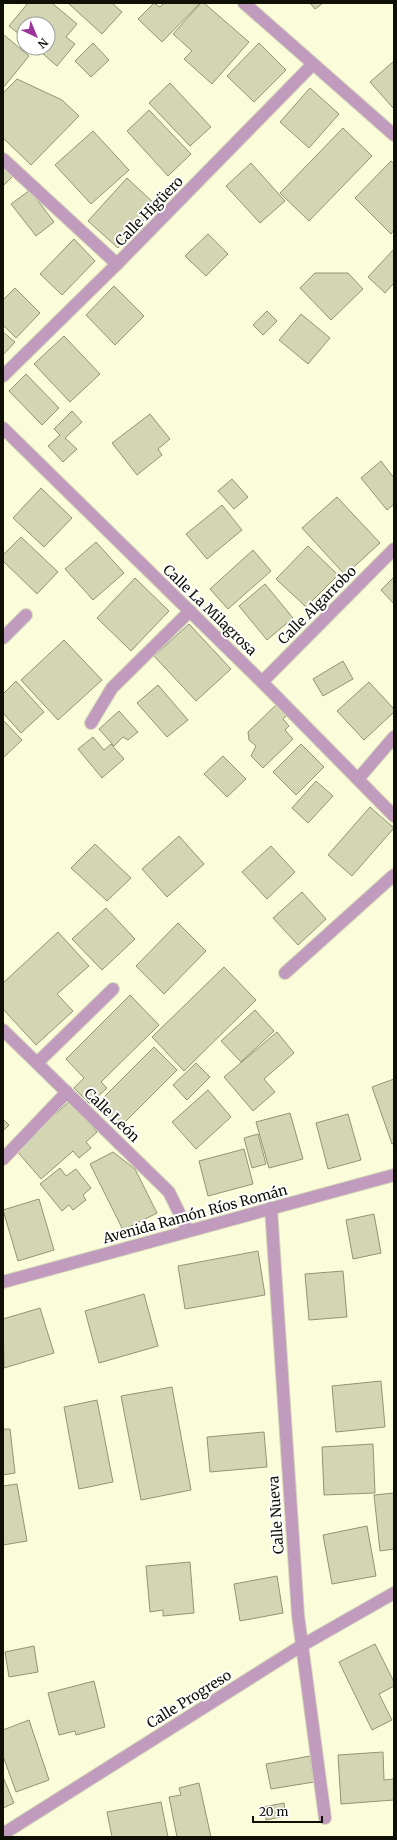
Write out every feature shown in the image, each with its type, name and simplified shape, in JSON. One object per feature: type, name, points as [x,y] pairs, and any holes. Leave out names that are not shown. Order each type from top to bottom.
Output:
[{"type":"street","points":[[244,3],[394,135]]},
{"type":"street","name":"Calle Higüero","points":[[3,376],[118,264],[313,64]]},
{"type":"street","points":[[3,159],[118,264]]},
{"type":"street","name":"Calle La Milagrosa","points":[[3,428],[262,682],[394,816]]},
{"type":"street","name":"Calle Algarrobo","points":[[262,682],[394,549]]},
{"type":"street","points":[[91,724],[112,688],[190,611]]},
{"type":"street","points":[[3,638],[26,615]]},
{"type":"street","points":[[358,779],[394,737]]},
{"type":"street","points":[[285,973],[394,875]]},
{"type":"street","points":[[37,1063],[113,989]]},
{"type":"street","name":"Calle León","points":[[3,1030],[169,1192],[188,1231]]},
{"type":"street","points":[[3,1159],[67,1092]]},
{"type":"street","name":"Avenida Ramón Ríos Román","points":[[3,1282],[394,1175]]},
{"type":"street","name":"Calle Nueva","points":[[271,1208],[301,1646],[325,1818]]},
{"type":"street","name":"Calle Progreso","points":[[3,1834],[16,1832],[301,1646],[394,1593]]},
{"type":"building","points":[[28,3],[52,3],[77,24],[66,37],[75,44],[57,66],[45,56],[56,56],[56,16],[17,16]]},
{"type":"building","points":[[68,3],[112,3],[122,12],[102,34]]},
{"type":"building","points":[[154,3],[160,7],[164,3],[200,3],[162,42],[138,19]]},
{"type":"building","points":[[201,3],[204,3],[249,42],[212,84],[184,59],[192,51],[173,34]]},
{"type":"building","points":[[310,3],[323,3],[315,9]]},
{"type":"building","points":[[16,18],[16,32],[9,26]]},
{"type":"building","points":[[3,34],[16,45],[16,56],[29,56],[3,88]]},
{"type":"building","points":[[93,43],[109,60],[91,77],[75,61]]},
{"type":"building","points":[[259,43],[286,70],[254,102],[227,76]]},
{"type":"building","points":[[394,61],[394,109],[370,82]]},
{"type":"building","points":[[17,79],[62,100],[79,116],[31,165],[3,138],[3,93]]},
{"type":"building","points":[[170,83],[211,127],[190,146],[149,103]]},
{"type":"building","points":[[310,88],[339,114],[309,148],[280,122]]},
{"type":"building","points":[[149,110],[191,154],[168,176],[127,131]]},
{"type":"building","points":[[343,128],[372,156],[309,221],[280,193]]},
{"type":"building","points":[[93,131],[129,170],[91,204],[55,165]]},
{"type":"building","points":[[391,161],[394,164],[394,230],[391,234],[355,198]]},
{"type":"building","points":[[3,163],[15,174],[3,186]]},
{"type":"building","points":[[251,163],[285,201],[260,223],[226,186]]},
{"type":"building","points":[[127,178],[157,206],[118,248],[88,221]]},
{"type":"building","points":[[30,190],[54,222],[36,236],[11,204]]},
{"type":"building","points":[[208,234],[228,254],[206,276],[185,256]]},
{"type":"building","points":[[74,239],[95,261],[62,295],[40,274]]},
{"type":"building","points":[[394,249],[394,283],[385,293],[368,277]]},
{"type":"building","points":[[315,273],[348,273],[363,289],[331,320],[300,288]]},
{"type":"building","points":[[114,286],[144,316],[115,345],[86,315]]},
{"type":"building","points":[[15,288],[40,313],[16,338],[3,325],[3,300]]},
{"type":"building","points":[[267,311],[277,321],[263,335],[253,325]]},
{"type":"building","points":[[301,314],[330,338],[308,364],[279,340]]},
{"type":"building","points":[[3,332],[15,342],[3,355]]},
{"type":"building","points":[[64,336],[100,374],[70,402],[34,364]]},
{"type":"building","points":[[26,374],[59,408],[42,425],[9,391]]},
{"type":"building","points":[[72,411],[82,422],[65,438],[77,449],[63,462],[48,446],[60,435],[54,429]]},
{"type":"building","points":[[150,414],[170,439],[158,449],[162,455],[137,475],[112,443]]},
{"type":"building","points":[[381,461],[394,478],[394,504],[387,510],[361,478]]},
{"type":"building","points":[[232,479],[248,497],[234,509],[218,491]]},
{"type":"building","points":[[41,488],[72,518],[44,547],[13,518]]},
{"type":"building","points":[[337,497],[380,543],[345,575],[302,528]]},
{"type":"building","points":[[222,505],[242,530],[207,559],[186,534]]},
{"type":"building","points":[[21,537],[58,572],[37,594],[3,561],[3,555]]},
{"type":"building","points":[[96,542],[124,573],[93,600],[65,569]]},
{"type":"building","points":[[308,546],[338,575],[306,607],[276,579]]},
{"type":"building","points":[[253,550],[271,571],[228,609],[210,589]]},
{"type":"building","points":[[394,577],[394,604],[381,590]]},
{"type":"building","points":[[135,578],[169,611],[131,651],[97,618]]},
{"type":"building","points":[[265,584],[293,618],[267,640],[239,606]]},
{"type":"building","points":[[189,624],[231,669],[196,701],[154,656]]},
{"type":"building","points":[[64,640],[102,680],[58,720],[21,680]]},
{"type":"building","points":[[343,661],[353,679],[323,696],[313,679]]},
{"type":"building","points":[[16,681],[44,712],[21,733],[3,713],[3,694]]},
{"type":"building","points":[[369,682],[394,709],[394,712],[364,740],[337,711]]},
{"type":"building","points":[[158,685],[188,720],[167,737],[137,703]]},
{"type":"building","points":[[277,704],[287,715],[283,719],[289,726],[285,730],[293,739],[263,768],[251,756],[256,746],[249,740],[248,732]]},
{"type":"building","points":[[119,711],[138,732],[128,740],[123,737],[114,746],[99,729]]},
{"type":"building","points":[[3,720],[22,740],[3,758]]},
{"type":"building","points":[[93,737],[104,750],[111,744],[124,759],[102,778],[78,749]]},
{"type":"building","points":[[301,744],[324,767],[296,795],[273,772]]},
{"type":"building","points":[[223,756],[246,779],[227,797],[204,774]]},
{"type":"building","points":[[316,781],[333,796],[308,823],[292,808]]},
{"type":"building","points":[[370,807],[394,828],[352,876],[328,855]]},
{"type":"building","points":[[179,836],[204,864],[167,897],[142,869]]},
{"type":"building","points":[[95,844],[131,878],[107,901],[71,868]]},
{"type":"building","points":[[271,846],[295,872],[267,899],[242,872]]},
{"type":"building","points":[[302,892],[326,919],[298,945],[273,918]]},
{"type":"building","points":[[106,908],[135,939],[102,970],[72,939]]},
{"type":"building","points":[[178,923],[206,951],[164,994],[136,966]]},
{"type":"building","points":[[58,932],[89,966],[57,994],[73,1011],[36,1045],[3,1009],[3,983]]},
{"type":"building","points":[[224,967],[256,1000],[184,1071],[152,1037]]},
{"type":"building","points":[[130,995],[159,1025],[101,1082],[107,1088],[90,1104],[74,1088],[84,1078],[66,1059]]},
{"type":"building","points":[[255,1010],[274,1031],[241,1062],[221,1041]]},
{"type":"building","points":[[277,1032],[294,1053],[264,1079],[275,1092],[253,1111],[224,1077]]},
{"type":"building","points":[[154,1047],[177,1070],[119,1128],[96,1105]]},
{"type":"building","points":[[196,1063],[210,1077],[187,1100],[173,1085]]},
{"type":"building","points":[[394,1079],[394,1143],[392,1144],[372,1087]]},
{"type":"building","points":[[208,1090],[231,1117],[196,1149],[172,1122]]},
{"type":"building","points":[[70,1101],[97,1132],[86,1142],[91,1148],[79,1158],[73,1151],[41,1179],[15,1149]]},
{"type":"building","points":[[290,1113],[303,1159],[269,1168],[256,1122]]},
{"type":"building","points":[[348,1114],[361,1160],[328,1169],[316,1123]]},
{"type":"building","points":[[3,1119],[9,1125],[3,1131]]},
{"type":"building","points":[[258,1134],[266,1164],[252,1168],[244,1138]]},
{"type":"building","points":[[244,1149],[253,1184],[208,1196],[199,1161]]},
{"type":"building","points":[[113,1152],[135,1169],[157,1213],[123,1230],[90,1164]]},
{"type":"building","points":[[60,1168],[66,1176],[76,1169],[91,1188],[83,1195],[86,1200],[73,1210],[69,1205],[62,1211],[40,1184]]},
{"type":"building","points":[[39,1199],[54,1250],[18,1261],[3,1210]]},
{"type":"building","points":[[374,1214],[381,1253],[353,1259],[346,1220]]},
{"type":"building","points":[[258,1251],[265,1295],[185,1309],[178,1266]]},
{"type":"building","points":[[343,1271],[347,1317],[309,1320],[305,1274]]},
{"type":"building","points":[[144,1294],[158,1346],[99,1363],[85,1311]]},
{"type":"building","points":[[40,1308],[54,1353],[4,1368],[3,1319]]},
{"type":"building","points":[[381,1381],[385,1427],[336,1432],[332,1386]]},
{"type":"building","points":[[172,1387],[191,1490],[141,1500],[121,1396]]},
{"type":"building","points":[[97,1400],[113,1482],[79,1489],[64,1407]]},
{"type":"building","points":[[3,1429],[10,1429],[15,1473],[3,1475]]},
{"type":"building","points":[[264,1432],[267,1467],[210,1472],[207,1437]]},
{"type":"building","points":[[373,1444],[375,1493],[324,1495],[322,1447]]},
{"type":"building","points":[[17,1484],[27,1541],[3,1545],[3,1486]]},
{"type":"building","points":[[394,1493],[394,1549],[380,1551],[374,1495]]},
{"type":"building","points":[[367,1526],[376,1576],[332,1584],[323,1535]]},
{"type":"building","points":[[190,1562],[194,1613],[163,1616],[163,1610],[150,1612],[146,1566]]},
{"type":"building","points":[[277,1576],[283,1613],[240,1621],[234,1584]]},
{"type":"building","points":[[375,1644],[394,1682],[394,1686],[379,1694],[392,1720],[372,1730],[339,1662]]},
{"type":"building","points":[[34,1646],[38,1672],[9,1677],[5,1652]]},
{"type":"building","points":[[94,1681],[105,1727],[76,1735],[75,1731],[59,1735],[48,1693]]},
{"type":"building","points":[[29,1720],[49,1780],[16,1792],[3,1756],[3,1730]]},
{"type":"building","points":[[383,1752],[384,1780],[394,1779],[394,1800],[341,1804],[338,1755]]},
{"type":"building","points":[[310,1756],[314,1782],[271,1789],[266,1764]]},
{"type":"building","points":[[3,1777],[14,1803],[3,1808]]},
{"type":"building","points":[[199,1783],[211,1837],[177,1837],[169,1797],[181,1795],[179,1788]]},
{"type":"building","points":[[161,1802],[168,1837],[112,1837],[107,1812]]},
{"type":"building","points":[[284,1803],[286,1816],[266,1820],[263,1807]]}]
